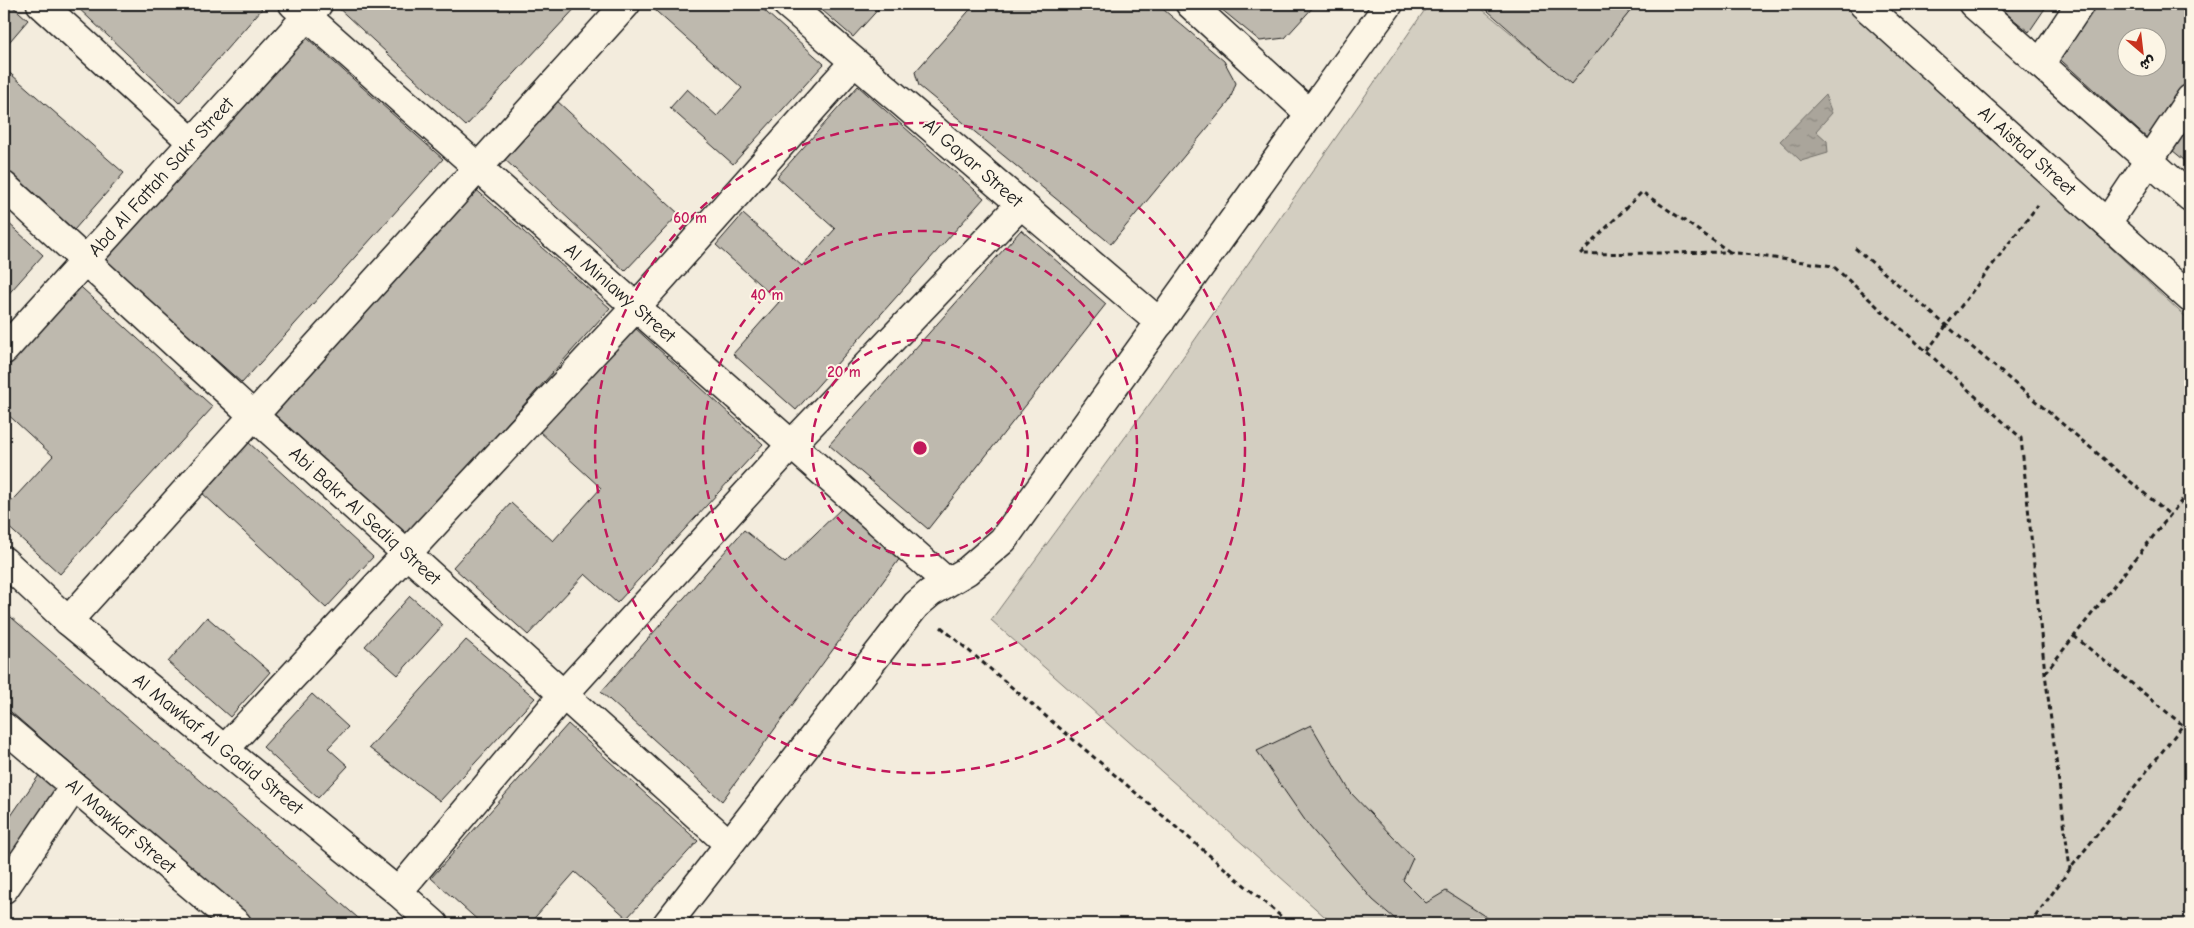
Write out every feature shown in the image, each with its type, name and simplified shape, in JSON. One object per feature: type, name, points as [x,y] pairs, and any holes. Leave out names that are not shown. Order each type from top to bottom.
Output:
[{"type":"street","points":[[41,4],[192,142]]},
{"type":"street","points":[[68,620],[626,4]]},
{"type":"street","name":"Al Gayar Street","points":[[787,4],[1160,323]]},
{"type":"street","points":[[1190,4],[1310,114]]},
{"type":"street","points":[[667,924],[916,605],[947,582],[974,566],[1003,540],[1389,4]]},
{"type":"street","points":[[1973,4],[2190,197]]},
{"type":"street","points":[[2040,64],[2080,4]]},
{"type":"street","name":"Abd Al Fattah Sakr Street","points":[[4,350],[192,142],[306,8]]},
{"type":"street","name":"Al Miniawy Street","points":[[306,8],[478,167],[947,582]]},
{"type":"street","name":"Al Aistad Street","points":[[1878,9],[2058,179],[2190,298]]},
{"type":"street","points":[[224,750],[408,555],[636,307],[854,62]]},
{"type":"street","points":[[2107,223],[2190,99]]},
{"type":"street","name":"Abi Bakr Al Sediq Street","points":[[4,186],[254,416],[729,844]]},
{"type":"street","points":[[398,892],[563,695],[792,444],[1021,204]]},
{"type":"street","name":"Al Mawkaf Al Gadid Street","points":[[4,561],[68,620],[398,892],[434,924]]},
{"type":"street","name":"Al Mawkaf Street","points":[[4,727],[237,924]]},
{"type":"street","points":[[4,889],[74,787]]},
{"type":"path","points":[[1927,351],[2058,179]]},
{"type":"path","points":[[1730,252],[1642,192],[1580,254],[1730,252],[1833,266],[2021,438],[2045,673],[2070,868]]},
{"type":"path","points":[[1855,248],[2170,515]]},
{"type":"path","points":[[2045,673],[2190,490]]},
{"type":"path","points":[[916,605],[1290,924]]},
{"type":"path","points":[[2074,636],[2190,731]]},
{"type":"path","points":[[2030,924],[2070,868],[2183,725]]},
{"type":"shaded area","points":[[1429,4],[1476,4],[1571,83],[1636,4],[1847,4],[2190,321],[2190,924],[1333,924],[991,620],[1162,387]]},
{"type":"water","points":[[1825,95],[1832,113],[1816,131],[1827,141],[1828,153],[1801,161],[1780,141]]},
{"type":"building","points":[[4,4],[10,4],[28,20],[4,48]]},
{"type":"building","points":[[74,4],[256,4],[262,9],[179,103]]},
{"type":"building","points":[[334,4],[579,4],[466,126]]},
{"type":"building","points":[[648,4],[757,4],[824,64],[733,164],[670,108],[687,89],[717,116],[742,88]]},
{"type":"building","points":[[815,4],[883,4],[853,37]]},
{"type":"building","points":[[975,4],[1157,4],[1224,61],[1236,83],[1229,102],[1111,244],[919,86],[915,72]]},
{"type":"building","points":[[1215,4],[1316,4],[1285,38],[1260,41]]},
{"type":"building","points":[[1480,4],[1636,4],[1571,84]]},
{"type":"building","points":[[1995,4],[2048,4],[2029,32]]},
{"type":"building","points":[[2085,4],[2190,4],[2190,77],[2149,140],[2052,52]]},
{"type":"building","points":[[298,30],[443,159],[242,383],[97,254]]},
{"type":"building","points":[[4,68],[124,173],[74,230],[4,167]]},
{"type":"building","points":[[858,86],[984,198],[796,410],[733,354],[779,302],[716,245],[743,214],[802,266],[835,229],[777,177]]},
{"type":"building","points":[[555,99],[679,214],[625,271],[501,156]]},
{"type":"building","points":[[2190,110],[2190,165],[2166,145]]},
{"type":"building","points":[[472,186],[610,308],[408,535],[270,414]]},
{"type":"building","points":[[4,219],[43,255],[4,299]]},
{"type":"building","points":[[1021,230],[1106,304],[928,529],[829,445]]},
{"type":"building","points":[[72,279],[213,407],[60,574],[4,523],[4,509],[53,456],[4,411],[4,354]]},
{"type":"building","points":[[634,327],[763,444],[617,603],[585,574],[528,635],[453,567],[511,503],[553,541],[601,488],[539,431]]},
{"type":"building","points":[[248,442],[373,557],[326,608],[201,492]]},
{"type":"building","points":[[846,504],[903,554],[722,801],[601,692],[744,530],[785,563]]},
{"type":"building","points":[[410,596],[443,625],[398,675],[365,646]]},
{"type":"building","points":[[4,611],[365,924],[255,924],[4,706]]},
{"type":"building","points":[[207,617],[270,672],[230,717],[168,662]]},
{"type":"building","points":[[466,640],[535,698],[440,801],[369,748]]},
{"type":"building","points":[[312,694],[348,727],[328,748],[348,766],[318,798],[263,747]]},
{"type":"building","points":[[568,724],[698,841],[627,918],[575,872],[529,924],[482,924],[431,878]]},
{"type":"building","points":[[1311,725],[1351,793],[1413,858],[1403,880],[1426,903],[1446,891],[1497,924],[1401,924],[1373,900],[1309,826],[1257,751]]},
{"type":"building","points":[[44,768],[66,787],[4,877],[4,826]]}]
